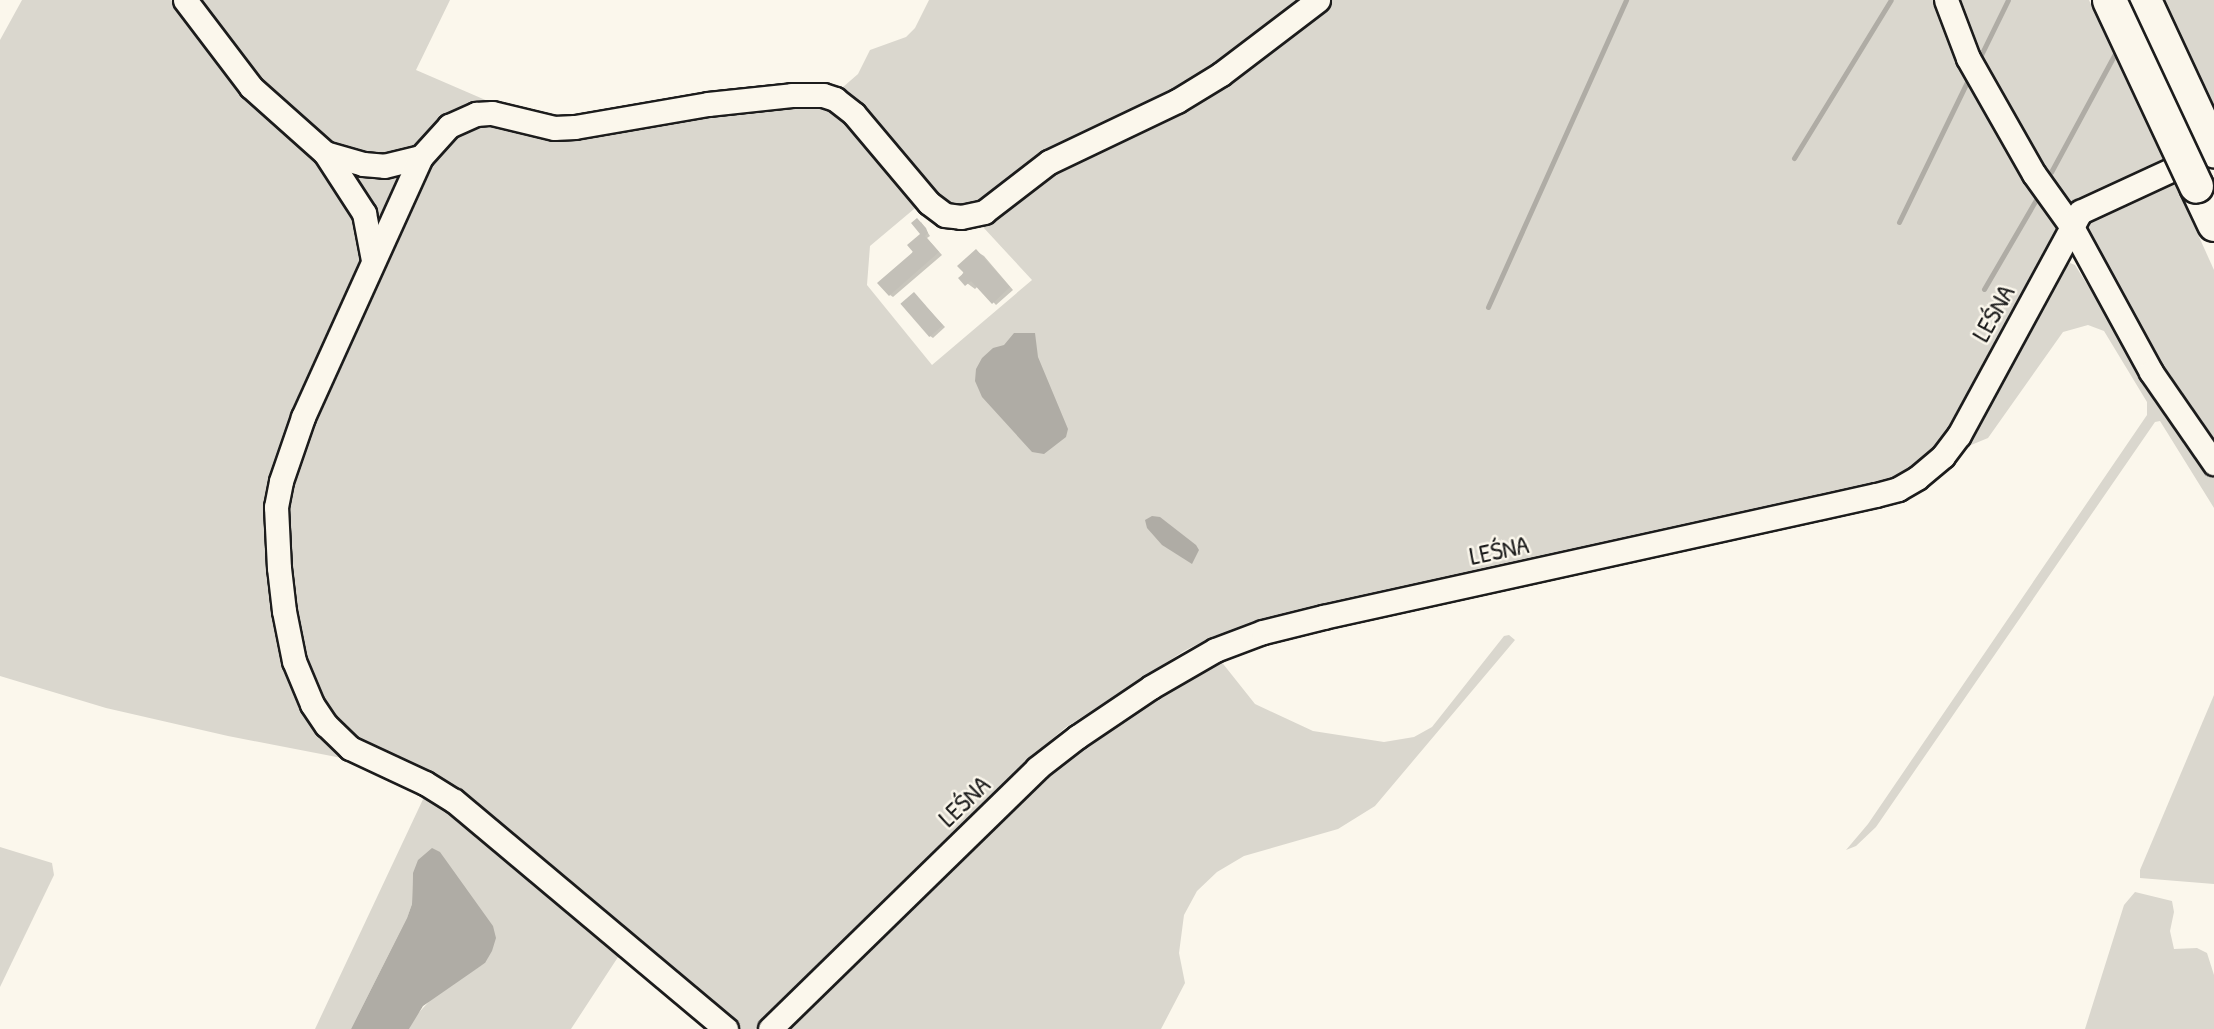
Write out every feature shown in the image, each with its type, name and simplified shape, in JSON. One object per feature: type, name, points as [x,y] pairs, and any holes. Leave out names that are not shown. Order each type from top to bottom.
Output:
[{"type":"highway","points":[[2109,0],[2214,224]]},
{"type":"highway","points":[[2144,0],[2214,150]]},
{"type":"street","points":[[186,0],[251,87],[325,153],[364,213],[373,261]]},
{"type":"street","points":[[726,1029],[454,802],[425,783],[350,748],[326,725],[302,682],[289,640],[284,611],[276,507],[281,481],[303,417],[421,157],[449,126],[476,114],[492,113],[554,128],[575,127],[708,104],[792,95],[823,95],[835,99],[854,114],[929,203],[945,215],[961,218],[984,212],[1049,162],[1177,101],[1221,74],[1318,0]]},
{"type":"street","points":[[1946,0],[1968,58],[2034,174],[2072,227],[2151,373],[2214,463]]},
{"type":"street","name":"LEŚNA","points":[[770,1029],[1037,768],[1077,737],[1151,687],[1215,650],[1264,632],[1323,617],[1876,495],[1898,489],[1917,478],[1943,456],[1959,435],[2080,212],[2214,150]]},
{"type":"street","points":[[325,153],[363,164],[384,166],[421,157]]},
{"type":"shaded area","points":[[22,0],[171,0],[335,177],[358,221],[363,261],[285,442],[275,615],[352,760],[228,736],[106,708],[0,676],[0,40]]},
{"type":"shaded area","points":[[194,0],[450,0],[416,70],[504,108],[396,159],[327,147],[257,84]]},
{"type":"shaded area","points":[[929,0],[1306,0],[1213,72],[977,204],[960,207],[946,204],[835,94],[858,74],[870,50],[906,37],[915,28]]},
{"type":"shaded area","points":[[1330,0],[1939,0],[2058,225],[2057,234],[1941,445],[1917,467],[1891,483],[1332,603],[1214,636],[1184,651],[1065,728],[1038,751],[755,1029],[738,1029],[442,785],[344,732],[334,723],[298,656],[283,517],[297,454],[408,198],[446,139],[471,125],[818,101],[841,112],[920,204],[870,246],[867,285],[932,365],[1032,280],[983,227],[1034,181],[1275,44]]},
{"type":"shaded area","points":[[1956,0],[2089,0],[2166,165],[2084,201],[2071,203],[2061,198],[1987,75]]},
{"type":"shaded area","points":[[2164,0],[2214,0],[2214,107]]},
{"type":"shaded area","points":[[354,168],[409,168],[377,242],[347,173]]},
{"type":"shaded area","points":[[2172,177],[2214,270],[2214,448],[2175,394],[2084,228],[2087,218]]},
{"type":"shaded area","points":[[2070,263],[2075,265],[2151,387],[2214,474],[2214,508],[2160,421],[2155,422],[1876,827],[1856,846],[1846,850],[1868,824],[2147,415],[2147,402],[2104,331],[2088,325],[2063,332],[1988,438],[1959,450],[2043,301],[2062,269]]},
{"type":"shaded area","points":[[1014,333],[1035,333],[1038,357],[1068,429],[1066,437],[1044,454],[1032,452],[982,397],[975,381],[976,369],[982,358],[993,348],[1004,345]]},
{"type":"shaded area","points":[[1152,516],[1160,517],[1196,545],[1199,550],[1192,564],[1162,545],[1147,528],[1145,520]]},
{"type":"shaded area","points":[[1509,635],[1515,640],[1375,806],[1338,829],[1244,856],[1217,872],[1197,891],[1184,915],[1179,953],[1185,983],[1161,1029],[789,1029],[1064,760],[1170,687],[1220,660],[1255,704],[1313,731],[1384,742],[1414,737],[1432,727],[1504,636]]},
{"type":"shaded area","points":[[2214,695],[2214,884],[2140,878],[2140,870]]},
{"type":"shaded area","points":[[425,795],[620,954],[571,1029],[409,1029],[411,1021],[436,994],[485,963],[413,873],[412,904],[407,918],[351,1029],[315,1029]]},
{"type":"shaded area","points":[[0,847],[52,863],[54,875],[0,987]]},
{"type":"shaded area","points":[[432,848],[440,852],[493,926],[496,938],[492,951],[485,963],[423,1006],[409,1029],[351,1029],[407,918],[412,904],[413,873],[418,860]]},
{"type":"shaded area","points":[[2135,892],[2172,901],[2174,912],[2170,931],[2174,949],[2197,948],[2207,953],[2214,975],[2214,1029],[2085,1029],[2124,905]]},
{"type":"building","points":[[917,218],[926,228],[928,233],[925,236],[939,252],[889,296],[877,283],[913,252],[907,245],[920,234],[911,223]]},
{"type":"building","points":[[976,249],[1010,287],[992,304],[971,281],[965,286],[958,278],[964,273],[957,266]]},
{"type":"building","points":[[914,292],[943,325],[929,337],[900,304]]},
{"type":"waterway","points":[[1488,307],[1626,0]]},
{"type":"waterway","points":[[1794,158],[1891,0]]},
{"type":"waterway","points":[[1981,55],[2008,0]]},
{"type":"waterway","points":[[2051,172],[2118,48]]},
{"type":"waterway","points":[[1899,222],[1968,80]]},
{"type":"waterway","points":[[1984,289],[2037,198]]}]
